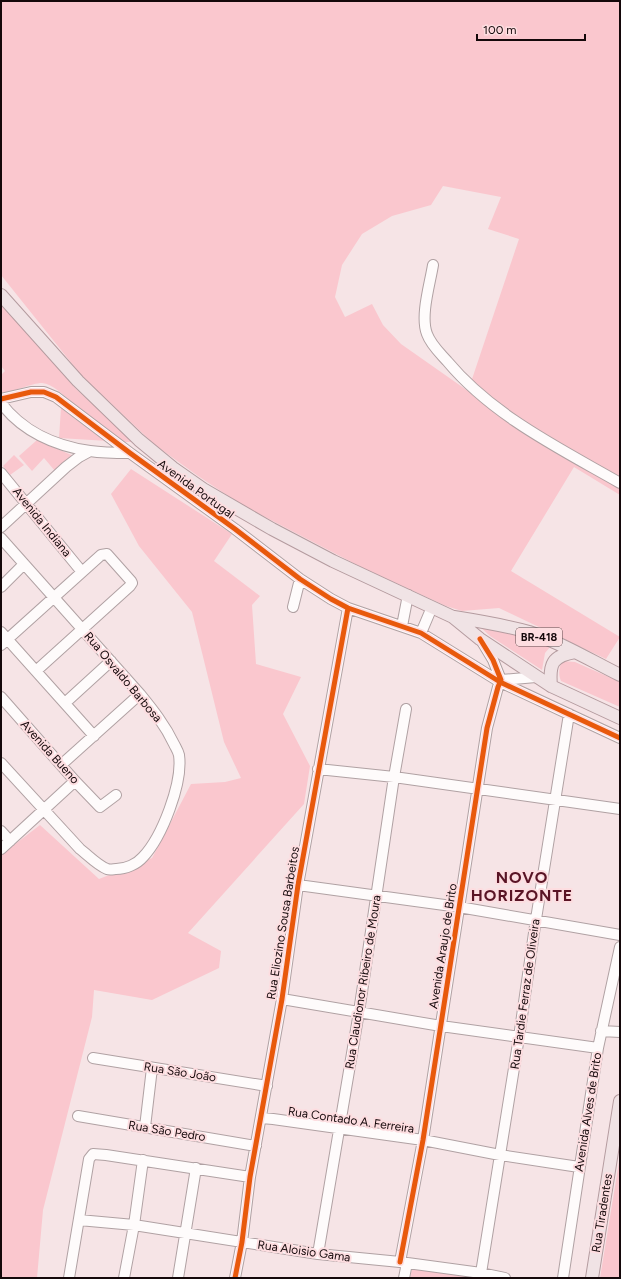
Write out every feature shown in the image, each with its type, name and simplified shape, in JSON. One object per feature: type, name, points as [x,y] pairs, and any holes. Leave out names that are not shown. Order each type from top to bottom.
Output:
[{"type":"main road","name":"BR-418","points":[[1,295],[78,381],[139,440],[173,468],[209,492],[272,529],[333,561],[453,617],[480,639],[536,677],[551,686],[620,718]]},
{"type":"main road","name":"BR-418","points":[[453,617],[499,624],[530,633],[575,652],[620,675]]},
{"type":"main road","points":[[551,686],[551,666],[556,659],[563,654],[575,652]]},
{"type":"main road","name":"Rua Tiradentes","points":[[592,1278],[620,1101]]},
{"type":"street","points":[[433,265],[425,323],[431,342],[452,367],[470,386],[501,411],[534,434],[620,483]]},
{"type":"street","name":"Avenida Portugal","points":[[1,399],[31,392],[44,392],[56,397],[300,578],[331,599],[348,608]]},
{"type":"street","points":[[1,403],[21,424],[38,435],[57,443],[90,451],[130,453]]},
{"type":"street","points":[[1,527],[66,467],[90,451]]},
{"type":"street","name":"Avenida Indiana","points":[[1,473],[82,572]]},
{"type":"street","name":"Rua Osvaldo Barbosa","points":[[1,538],[159,717],[179,754],[179,770],[171,804],[163,826],[150,850],[131,866],[121,869],[108,869],[93,860],[44,810]]},
{"type":"street","points":[[36,671],[132,584],[107,554],[102,555],[3,639],[36,671],[94,736]]},
{"type":"street","points":[[1,587],[24,564]]},
{"type":"street","points":[[293,607],[300,578]]},
{"type":"street","points":[[402,626],[408,595]]},
{"type":"street","points":[[421,633],[432,607]]},
{"type":"street","points":[[348,608],[421,633],[501,681],[620,738]]},
{"type":"street","name":"Rua Eliozino Sousa Barbeitos","points":[[235,1278],[242,1242],[250,1177],[282,999],[298,885],[348,608]]},
{"type":"street","points":[[480,639],[493,660],[501,681]]},
{"type":"street","points":[[65,703],[111,661]]},
{"type":"street","points":[[501,681],[536,677]]},
{"type":"street","name":"Avenida Araujo de Brito","points":[[404,1278],[404,1263],[487,728],[501,681]]},
{"type":"street","points":[[61,765],[140,694]]},
{"type":"street","name":"Avenida Bueno","points":[[1,697],[100,807],[116,795]]},
{"type":"street","name":"Rua Claudionor Ribeiro de Moura","points":[[318,1254],[359,1012],[394,777],[406,709]]},
{"type":"street","name":"Rua Tardie Ferraz de Oliveira","points":[[481,1273],[520,1037],[536,919],[569,714]]},
{"type":"street","points":[[1,763],[44,810]]},
{"type":"street","points":[[318,768],[478,788],[620,809]]},
{"type":"street","points":[[1,849],[75,781]]},
{"type":"street","points":[[1,831],[10,841]]},
{"type":"street","points":[[298,885],[377,894],[536,919],[620,935]]},
{"type":"street","name":"Avenida Alves de Brito","points":[[563,1278],[601,1030],[620,947]]},
{"type":"street","points":[[282,999],[441,1026],[598,1048]]},
{"type":"street","points":[[601,1030],[620,1032]]},
{"type":"street","name":"Rua São João","points":[[93,1058],[266,1086]]},
{"type":"street","points":[[145,1127],[152,1068]]},
{"type":"street","name":"Rua São Pedro","points":[[78,1116],[256,1146]]},
{"type":"street","name":"Rua Contado A. Ferreira","points":[[261,1118],[423,1140],[500,1155],[579,1167]]},
{"type":"street","points":[[69,1278],[78,1220],[91,1156],[93,1154],[143,1160],[250,1177]]},
{"type":"street","points":[[124,1278],[134,1225],[143,1160]]},
{"type":"street","points":[[178,1278],[196,1168]]},
{"type":"street","name":"Rua Aloisio Gama","points":[[78,1220],[134,1225],[318,1254],[404,1263],[481,1273],[505,1278]]},
{"type":"shaded area","points":[[1,1],[620,1],[620,495],[574,467],[511,571],[620,637],[606,659],[499,608],[462,611],[446,606],[361,567],[242,505],[155,445],[81,375],[1,275]],"holes":[[[443,186],[501,197],[488,229],[519,239],[468,391],[401,344],[383,325],[372,304],[345,317],[335,297],[342,265],[362,234],[392,216],[431,205]]]},
{"type":"shaded area","points":[[1,303],[76,389],[134,442],[120,442],[50,385],[42,383],[33,384],[1,395],[1,375],[5,371],[1,366]]},
{"type":"shaded area","points":[[61,408],[108,441],[59,438]]},
{"type":"shaded area","points":[[37,440],[76,457],[55,471],[44,458],[32,471],[19,456]]},
{"type":"shaded area","points":[[14,455],[24,465],[10,475],[3,466]]},
{"type":"shaded area","points":[[131,469],[232,534],[214,561],[260,596],[252,605],[256,664],[301,677],[283,714],[310,766],[304,804],[188,933],[221,951],[219,968],[152,1000],[94,990],[92,1017],[43,1210],[37,1278],[1,1278],[1,855],[40,825],[99,879],[152,858],[191,784],[225,782],[241,778],[224,742],[192,612],[139,546],[111,494]]},
{"type":"shaded area","points":[[477,624],[525,635],[551,646],[545,653],[542,670],[490,636]]},
{"type":"shaded area","points":[[562,661],[575,662],[620,682],[620,707],[561,681],[559,671]]},
{"type":"shaded area","points":[[620,1157],[620,1278],[600,1278],[619,1162]]},
{"type":"shaded area","points":[[412,1269],[484,1278],[410,1278]]},
{"type":"cycle path","points":[[1,399],[31,392],[44,392],[56,397],[235,529],[300,579],[331,599],[348,608],[421,633],[500,682],[620,738]]},
{"type":"cycle path","points":[[235,1278],[242,1242],[250,1177],[282,999],[298,885],[348,608]]},
{"type":"cycle path","points":[[400,1262],[423,1140],[487,728],[501,680],[493,660],[480,639]]},
{"type":"district","name":"NOVO HORIZONTE","points":[[522,886]]}]
